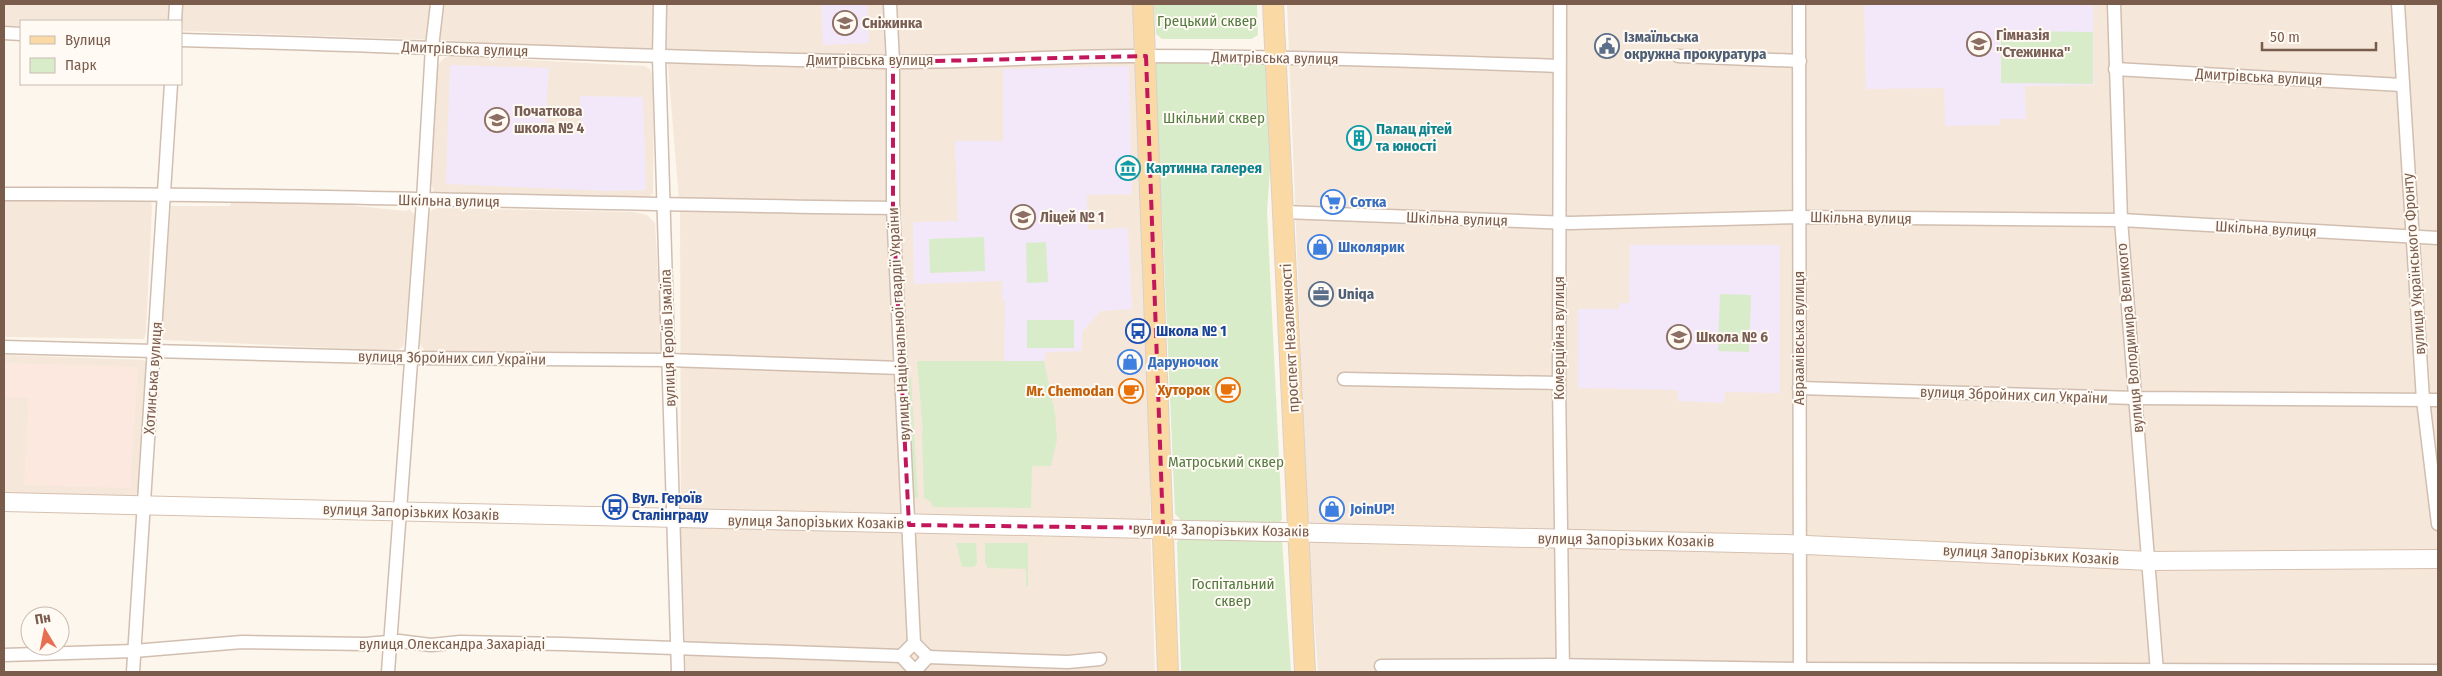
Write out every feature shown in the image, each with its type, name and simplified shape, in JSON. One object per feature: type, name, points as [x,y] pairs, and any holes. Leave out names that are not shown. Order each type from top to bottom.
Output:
[{"type":"main road","points":[[1143,4],[1168,672]]},
{"type":"main road","name":"проспект Незалежності","points":[[1273,4],[1305,672]]},
{"type":"main road","name":"вулиця Запорізьких Козаків","points":[[4,502],[909,525],[1163,528],[1799,545],[2150,569],[2438,559]]},
{"type":"street","points":[[175,20],[176,4]]},
{"type":"street","points":[[388,672],[423,200],[432,46],[437,4]]},
{"type":"street","name":"вулиця Героїв Ізмаїла","points":[[660,4],[659,58],[678,672]]},
{"type":"street","name":"вулиця Національної гвардії України","points":[[890,4],[893,62],[893,208],[914,643]]},
{"type":"street","name":"Комерційна вулиця","points":[[1560,4],[1559,383],[1563,669]]},
{"type":"street","name":"Авраамівська вулиця","points":[[1799,4],[1800,670]]},
{"type":"street","name":"вулиця Володимира Великого","points":[[2114,4],[2120,220],[2157,671]]},
{"type":"street","name":"вулиця Українського Фронту","points":[[2398,4],[2423,400],[2438,524]]},
{"type":"street","points":[[4,33],[20,34]]},
{"type":"street","name":"Дмитрівська вулиця","points":[[182,40],[432,46],[659,58],[893,62],[1146,56],[1276,57],[1559,66]]},
{"type":"street","points":[[1678,56],[1800,62]]},
{"type":"street","name":"Дмитрівська вулиця","points":[[2115,69],[2402,85]]},
{"type":"street","name":"Хотинська вулиця","points":[[133,672],[171,85]]},
{"type":"street","name":"Шкільна вулиця","points":[[4,194],[164,193],[664,205],[893,208]]},
{"type":"street","name":"Шкільна вулиця","points":[[1284,212],[1559,222],[1799,217],[2120,220],[2438,238]]},
{"type":"street","name":"вулиця Збройних сил України","points":[[4,347],[411,358],[668,360],[901,368]]},
{"type":"street","points":[[1344,379],[1559,383]]},
{"type":"street","name":"вулиця Збройних сил України","points":[[1799,388],[2135,398],[2438,400]]},
{"type":"street","name":"вулиця Олександра Захаріаді","points":[[4,655],[134,651],[242,642],[365,644],[390,641],[431,645],[460,642],[563,644],[678,650],[901,656]]},
{"type":"street","points":[[928,658],[915,671],[901,656],[914,643],[928,658],[1068,662],[1100,659]]},
{"type":"street","points":[[1381,666],[1563,669],[2438,671]]},
{"type":"highlighted area","points":[[1146,56],[1163,528],[909,525],[893,208],[893,62]]},
{"type":"shaded area","points":[[4,4],[1143,4],[1150,205],[1150,517],[1155,672],[686,672],[681,540],[680,213],[667,54],[440,40],[182,31],[182,20],[20,20],[20,26],[4,26]]},
{"type":"shaded area","name":"Сніжинка","points":[[821,4],[867,4],[869,43],[823,45]]},
{"type":"shaded area","points":[[1287,4],[2438,4],[2438,672],[1318,672],[1308,530]]},
{"type":"shaded area","name":"Гімназія \"Стежинка\"","points":[[1864,4],[2093,4],[2094,85],[2025,86],[2026,119],[2000,119],[2000,125],[1945,126],[1944,88],[1866,89]]},
{"type":"shaded area","name":"Початкова школа № 4","points":[[451,56],[645,66],[650,69],[654,80],[653,194],[646,198],[440,196],[434,192],[430,180],[436,67],[444,58]]},
{"type":"shaded area","name":"Початкова школа № 4","points":[[450,65],[549,68],[545,128],[547,131],[581,131],[580,96],[643,97],[646,190],[611,191],[446,184]]},
{"type":"shaded area","name":"Ліцей № 1","points":[[1129,66],[1132,194],[1087,195],[1088,230],[1125,228],[1128,230],[1132,309],[1101,311],[1082,332],[1082,351],[1047,352],[1044,361],[1004,361],[1005,300],[1002,299],[1002,281],[914,284],[913,222],[958,221],[955,141],[1003,141],[1003,69]]},
{"type":"shaded area","points":[[4,197],[150,197],[152,207],[146,333],[144,339],[4,337]]},
{"type":"shaded area","points":[[232,202],[344,202],[356,206],[406,211],[409,209],[416,216],[404,345],[397,351],[164,340],[161,336],[171,206],[230,206]]},
{"type":"shaded area","points":[[438,208],[634,212],[647,215],[655,223],[661,351],[657,354],[426,352],[419,343],[427,217],[432,210]]},
{"type":"shaded area","name":"Школа № 6","points":[[1630,245],[1780,245],[1780,393],[1725,392],[1724,403],[1678,401],[1678,390],[1578,388],[1578,309],[1619,309],[1619,303],[1629,303]]},
{"type":"shaded area","points":[[4,355],[144,360],[147,364],[136,497],[4,496]]},
{"type":"shaded area","points":[[4,363],[138,367],[130,488],[24,485],[29,398],[4,398]]},
{"type":"green space","name":"Грецький сквер","points":[[1154,4],[1257,4],[1258,35],[1251,39],[1162,39],[1156,34]]},
{"type":"green space","points":[[2001,31],[2093,32],[2093,84],[2001,83]]},
{"type":"green space","name":"Матроський сквер","points":[[1146,56],[1276,57],[1277,72],[1267,212],[1282,519],[1279,524],[1182,521],[1175,514],[1162,213]]},
{"type":"green space","points":[[984,237],[985,271],[930,273],[929,239]]},
{"type":"green space","points":[[1046,242],[1048,282],[1027,283],[1026,243]]},
{"type":"green space","points":[[1720,294],[1751,295],[1749,352],[1718,351]]},
{"type":"green space","points":[[1027,320],[1074,320],[1074,348],[1027,348]]},
{"type":"green space","points":[[917,361],[1044,361],[1055,413],[1057,440],[1051,466],[1032,466],[1031,508],[933,507],[930,501],[924,498],[923,432]]},
{"type":"green space","points":[[911,377],[918,498],[914,498],[908,379]]},
{"type":"green space","name":"Госпітальний сквер","points":[[1179,538],[1282,540],[1291,672],[1181,672],[1177,543]]},
{"type":"green space","points":[[956,543],[976,543],[977,563],[974,567],[962,567]]},
{"type":"green space","points":[[985,543],[1028,543],[1028,586],[1026,586],[1026,569],[988,568],[985,563]]},
{"type":"place","name":"Сніжинка","points":[[845,23]]},
{"type":"place","name":"Гімназія \"Стежинка\"","points":[[1979,44]]},
{"type":"place","name":"Ізмаїльська окружна прокуратура","points":[[1607,46]]},
{"type":"place","name":"Початкова школа № 4","points":[[497,120]]},
{"type":"place","name":"Палац дітей та юності","points":[[1359,138]]},
{"type":"place","name":"Картинна галерея","points":[[1128,168]]},
{"type":"place","name":"Сотка","points":[[1333,202]]},
{"type":"place","name":"Ліцей № 1","points":[[1023,217]]},
{"type":"place","name":"Школярик","points":[[1320,247]]},
{"type":"place","name":"Uniqa","points":[[1321,294]]},
{"type":"place","name":"Школа № 1","points":[[1138,331]]},
{"type":"place","name":"Школа № 6","points":[[1679,337]]},
{"type":"place","name":"Даруночок","points":[[1130,362]]},
{"type":"place","name":"Хуторок","points":[[1228,390]]},
{"type":"place","name":"Mr. Chemodan","points":[[1131,391]]},
{"type":"place","name":"Вул. Героїв Сталінграду","points":[[615,507]]},
{"type":"place","name":"JoinUP!","points":[[1332,509]]},
{"type":"park label","name":"Шкільний сквер","points":[[1214,118]]}]
